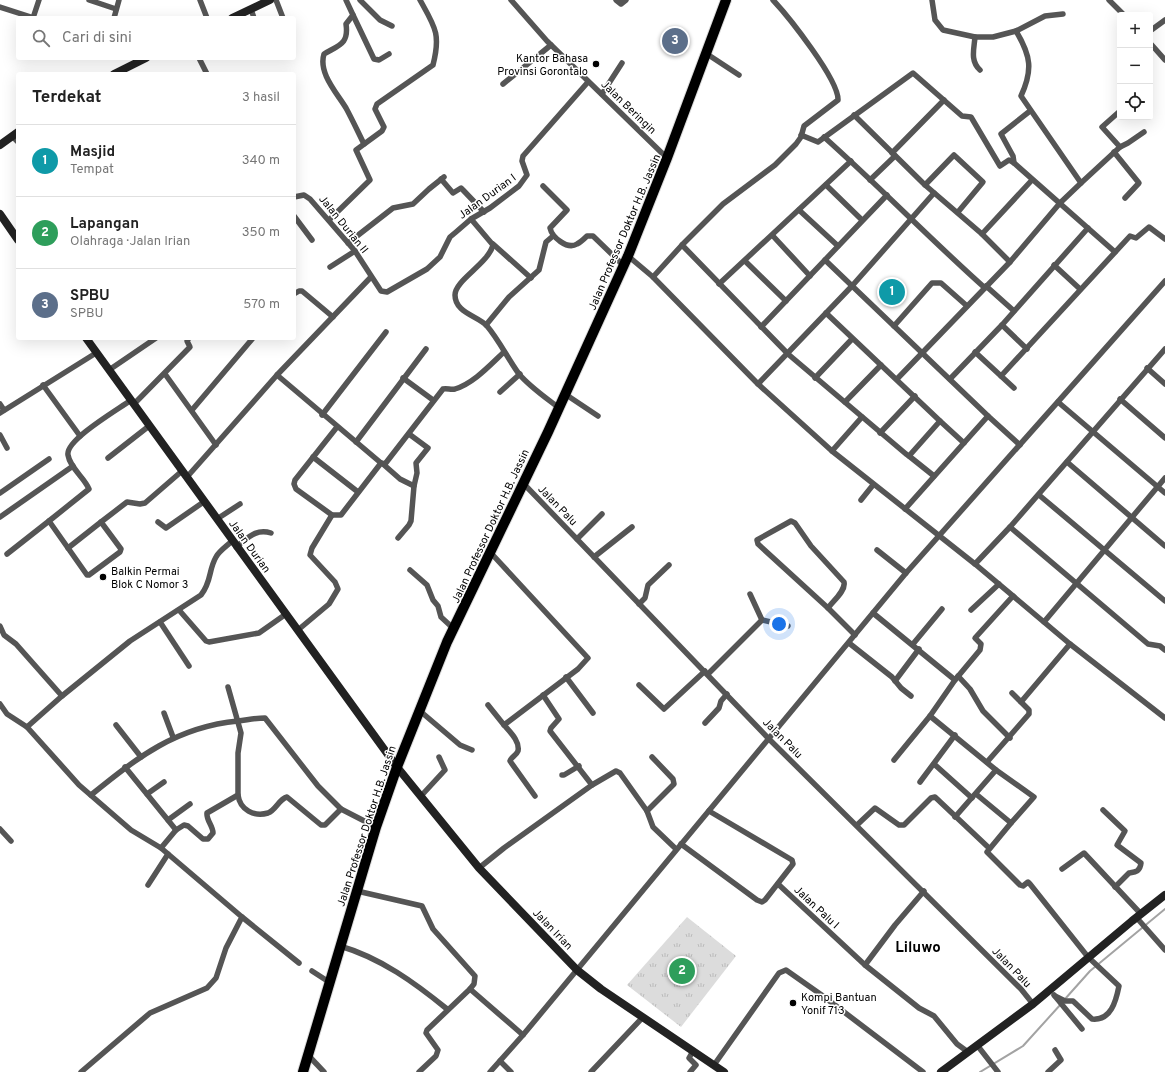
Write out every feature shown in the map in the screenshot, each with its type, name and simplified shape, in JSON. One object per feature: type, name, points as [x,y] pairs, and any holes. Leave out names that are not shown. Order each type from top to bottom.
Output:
[{"type":"highway","name":"Jalan Professor Doktor H.B. Jassin","points":[[303,1072],[376,827],[397,767],[454,629],[559,408],[624,266],[707,54],[726,0]]},
{"type":"street","points":[[34,16],[39,0]]},
{"type":"street","points":[[89,0],[116,9]]},
{"type":"street","points":[[114,16],[119,0]]},
{"type":"street","points":[[200,0],[206,16]]},
{"type":"street","points":[[236,16],[270,0]]},
{"type":"street","points":[[276,0],[282,16]]},
{"type":"street","points":[[346,0],[374,59],[379,60],[389,54]]},
{"type":"street","points":[[360,0],[380,20],[392,26]]},
{"type":"street","points":[[329,220],[370,180],[356,152],[358,148],[382,131],[384,127],[375,109],[376,104],[433,65],[438,38],[436,30],[420,0]]},
{"type":"street","name":"Jalan Beringin","points":[[511,0],[551,45],[667,158]]},
{"type":"street","points":[[616,0],[621,4],[626,0]]},
{"type":"street","points":[[653,277],[682,245],[723,204],[775,165],[796,144],[804,126],[838,100],[838,96],[819,60],[787,14],[773,0]]},
{"type":"street","points":[[932,0],[935,20],[943,30],[976,37],[992,37],[1016,32],[1045,16],[1063,14]]},
{"type":"street","points":[[1109,0],[1121,12]]},
{"type":"street","points":[[0,7],[27,16]]},
{"type":"street","points":[[251,9],[253,16]]},
{"type":"street","points":[[353,15],[346,24],[346,37],[337,48],[324,54],[322,62],[330,84],[345,107],[364,144]]},
{"type":"street","points":[[1153,29],[1165,20]]},
{"type":"street","points":[[1016,32],[1023,44],[1028,60],[1030,75],[1021,96],[1081,183]]},
{"type":"street","points":[[976,37],[973,58],[976,66],[980,70]]},
{"type":"street","points":[[503,84],[551,45]]},
{"type":"street","points":[[1153,46],[1165,60]]},
{"type":"street","points":[[707,54],[739,75]]},
{"type":"street","points":[[118,72],[142,60]]},
{"type":"street","points":[[201,60],[205,72]]},
{"type":"street","points":[[602,94],[622,63]]},
{"type":"street","points":[[801,135],[818,142],[913,73],[963,117],[970,116],[973,118],[1000,166],[1009,160],[1014,163],[1115,252]]},
{"type":"street","name":"Jalan Durian I","points":[[371,277],[381,291],[385,292],[418,274],[440,257],[450,238],[471,219],[484,212],[523,182],[527,175],[522,161],[523,156],[588,82]]},
{"type":"street","points":[[870,180],[944,100]]},
{"type":"street","points":[[1014,163],[1013,156],[1001,134],[1030,111]]},
{"type":"street","points":[[1117,114],[1102,127],[1120,147]]},
{"type":"street","points":[[854,116],[925,185],[958,212],[1010,262]]},
{"type":"street","points":[[897,379],[923,354],[1010,262],[1060,203],[1114,152],[1144,132]]},
{"type":"street","points":[[0,145],[16,137]]},
{"type":"street","points":[[824,137],[851,161],[910,219],[985,287],[1014,311]]},
{"type":"street","points":[[1114,152],[1139,183],[1125,198]]},
{"type":"street","points":[[925,185],[954,155],[982,182],[958,212]]},
{"type":"street","points":[[719,284],[746,261],[851,161]]},
{"type":"street","points":[[348,243],[393,208],[413,204],[442,178],[452,193],[461,188],[484,212]]},
{"type":"street","points":[[982,234],[1032,180]]},
{"type":"street","points":[[826,185],[862,220]]},
{"type":"street","points":[[543,186],[567,210],[550,228],[553,236],[569,246],[576,245],[587,236],[593,236],[624,266]]},
{"type":"street","points":[[758,384],[852,286],[934,193]]},
{"type":"street","name":"Jalan Durian II","points":[[296,196],[307,196],[355,251],[371,277]]},
{"type":"street","points":[[760,327],[862,220],[887,196]]},
{"type":"street","points":[[799,210],[838,246]]},
{"type":"street","points":[[0,214],[16,237]]},
{"type":"street","points":[[296,219],[312,240]]},
{"type":"street","points":[[471,219],[493,244],[532,278]]},
{"type":"street","points":[[1001,376],[1130,236],[1136,238],[1147,227],[1151,227],[1165,239]]},
{"type":"street","points":[[950,379],[1002,325],[1088,228]]},
{"type":"street","points":[[486,325],[509,297],[532,278],[539,270],[546,242],[553,236]]},
{"type":"street","points":[[772,236],[810,276]]},
{"type":"street","points":[[493,244],[490,252],[474,272],[459,284],[455,294],[457,302],[465,312],[486,325],[520,374],[559,408]]},
{"type":"street","points":[[682,245],[760,327],[788,354],[880,433],[934,476]]},
{"type":"street","points":[[330,268],[355,251]]},
{"type":"street","points":[[628,256],[653,277],[758,384],[832,451],[873,485],[975,564],[1070,644],[1165,718]]},
{"type":"street","points":[[825,260],[1020,445]]},
{"type":"street","points":[[746,261],[786,301]]},
{"type":"street","points":[[1054,266],[1080,289]]},
{"type":"street","points":[[187,477],[277,375],[371,277]]},
{"type":"street","points":[[490,1072],[523,1035],[906,573],[1165,281]]},
{"type":"street","points":[[894,326],[932,284],[936,282],[941,283],[967,306]]},
{"type":"street","points":[[296,293],[302,291],[333,317]]},
{"type":"street","points":[[826,313],[964,443]]},
{"type":"street","points":[[1002,325],[1027,349]]},
{"type":"street","points":[[322,415],[386,332]]},
{"type":"street","points":[[815,378],[852,339]]},
{"type":"street","name":"Jalan Durian","points":[[87,340],[397,767]]},
{"type":"street","points":[[109,370],[153,340]]},
{"type":"street","points":[[7,554],[88,489],[73,466],[68,454],[68,450],[73,442],[133,402],[165,374],[179,356],[190,346],[188,340]]},
{"type":"street","points":[[192,410],[251,340]]},
{"type":"street","points":[[356,442],[426,348]]},
{"type":"street","points":[[975,564],[1010,528],[1092,431],[1165,349]]},
{"type":"street","points":[[337,427],[295,480],[294,486],[332,515],[341,515],[382,464],[388,462],[433,400],[444,388],[453,390],[462,386],[484,371],[504,352]]},
{"type":"street","points":[[975,352],[1014,388]]},
{"type":"street","points":[[0,404],[2,411],[96,353]]},
{"type":"street","points":[[845,402],[882,365]]},
{"type":"street","points":[[1147,368],[1165,384]]},
{"type":"street","points":[[165,374],[216,445]]},
{"type":"street","points":[[500,392],[520,374]]},
{"type":"street","points":[[277,375],[322,415],[400,479],[414,486]]},
{"type":"street","points":[[403,378],[433,400]]},
{"type":"street","points":[[43,385],[80,436]]},
{"type":"street","points":[[565,394],[598,416]]},
{"type":"street","points":[[880,433],[915,396]]},
{"type":"street","points":[[1120,399],[1165,438]]},
{"type":"street","points":[[1058,402],[1165,493]]},
{"type":"street","points":[[905,509],[988,416]]},
{"type":"street","points":[[832,451],[862,417]]},
{"type":"street","points":[[909,456],[940,421]]},
{"type":"street","points":[[108,458],[149,426]]},
{"type":"street","points":[[398,538],[411,521],[414,486],[417,473],[416,463],[428,448],[409,434]]},
{"type":"street","points":[[0,435],[7,448]]},
{"type":"street","points":[[313,457],[358,492]]},
{"type":"street","points":[[0,493],[49,459]]},
{"type":"street","points":[[1067,462],[1165,546]]},
{"type":"street","points":[[0,517],[73,466]]},
{"type":"street","points":[[68,548],[127,502],[140,504],[145,502],[182,470]]},
{"type":"street","points":[[1044,622],[1165,478]]},
{"type":"street","name":"Jalan Palu","points":[[523,482],[769,739],[924,891],[1021,989],[1033,1004]]},
{"type":"street","points":[[861,500],[873,485]]},
{"type":"street","points":[[1039,495],[1165,601]]},
{"type":"street","points":[[158,522],[166,528],[204,501]]},
{"type":"street","points":[[217,519],[240,504]]},
{"type":"street","points":[[577,539],[602,514]]},
{"type":"street","points":[[298,630],[329,604],[338,589],[335,582],[310,555],[312,548],[332,515]]},
{"type":"street","points":[[49,521],[88,575],[120,552],[120,547],[101,522]]},
{"type":"street","points":[[828,608],[845,586],[844,582],[811,546],[795,522],[788,522],[757,540],[761,548],[828,608],[855,635]]},
{"type":"street","points":[[594,557],[632,527]]},
{"type":"street","points":[[1010,528],[1148,644],[1160,646],[1165,650]]},
{"type":"street","points":[[27,727],[62,696],[130,641],[201,595],[208,586],[215,558],[234,544],[259,531],[264,530],[271,533]]},
{"type":"street","points":[[877,550],[906,573]]},
{"type":"street","points":[[490,552],[588,658],[578,669],[504,725]]},
{"type":"street","points":[[640,604],[645,598],[648,585],[669,565]]},
{"type":"street","points":[[410,570],[427,585],[433,600],[438,606],[441,617],[454,629]]},
{"type":"street","points":[[971,610],[999,584]]},
{"type":"street","points":[[750,594],[762,620]]},
{"type":"street","points":[[894,760],[930,716],[957,678],[980,650],[981,644],[975,638],[1013,596]]},
{"type":"street","points":[[913,644],[942,609]]},
{"type":"street","points":[[179,610],[206,641],[209,642],[259,633],[286,614]]},
{"type":"street","points":[[873,613],[970,689],[983,711],[1010,738]]},
{"type":"street","points":[[762,620],[788,626]]},
{"type":"street","points":[[639,685],[664,709],[707,673],[762,620]]},
{"type":"street","points":[[160,622],[189,666]]},
{"type":"street","points":[[0,626],[4,635],[16,644],[62,696]]},
{"type":"street","points":[[849,642],[911,696]]},
{"type":"street","points":[[1021,702],[1070,644]]},
{"type":"street","points":[[895,681],[919,649]]},
{"type":"street","points":[[566,678],[593,713]]},
{"type":"street","points":[[228,687],[241,741],[238,753],[239,803],[248,812],[254,814],[267,813],[287,797],[321,825],[325,825],[341,809]]},
{"type":"street","points":[[987,762],[1010,738],[1029,714],[1029,710],[1012,693]]},
{"type":"street","points":[[704,723],[719,708],[720,701],[727,694]]},
{"type":"street","points":[[543,695],[559,719],[550,731],[579,766],[592,785]]},
{"type":"street","points":[[0,704],[7,714],[27,727],[79,785],[131,830],[161,848],[242,917],[299,962]]},
{"type":"street","points":[[488,705],[516,740],[518,746],[517,752],[510,762],[535,796]]},
{"type":"street","points":[[420,711],[460,745],[472,750]]},
{"type":"street","points":[[164,713],[173,737]]},
{"type":"street","points":[[930,716],[996,770],[1034,797],[987,852],[1020,885],[1023,886],[1028,882],[1030,884],[1091,960],[1119,986],[1114,1005],[1109,1013],[1102,1018],[1092,1019],[1074,1001],[1058,998],[1033,1004],[942,1072]]},
{"type":"street","points":[[91,795],[125,767],[173,737],[212,724],[260,718],[269,721],[296,760],[318,786],[341,809],[376,827]]},
{"type":"street","points":[[116,725],[141,757]]},
{"type":"street","points":[[920,782],[955,735]]},
{"type":"street","points":[[421,796],[443,774],[445,767],[439,757]]},
{"type":"street","points":[[648,811],[673,786],[674,782],[652,757]]},
{"type":"street","points":[[934,764],[1011,823]]},
{"type":"street","points":[[562,774],[564,775],[579,766]]},
{"type":"street","points":[[125,767],[176,830]]},
{"type":"street","name":"Jalan Irian","points":[[397,767],[479,868],[577,970],[601,989],[724,1072]]},
{"type":"street","points":[[955,817],[996,770]]},
{"type":"street","points":[[479,868],[504,848],[592,785],[613,772],[618,772],[648,811],[653,827],[676,849]]},
{"type":"street","points":[[147,794],[164,782]]},
{"type":"street","points":[[161,848],[176,830],[184,825],[188,826],[203,839],[208,839],[213,833],[213,830],[207,818],[207,814],[238,795]]},
{"type":"street","points":[[857,825],[875,808],[899,825],[904,825],[934,797],[937,798],[955,817],[989,848]]},
{"type":"street","points":[[168,820],[190,804]]},
{"type":"street","points":[[1103,810],[1125,831],[1117,845],[1141,863],[1138,871],[1129,873],[1116,887]]},
{"type":"street","name":"Jalan Palu I","points":[[709,811],[792,860],[793,864],[778,884],[865,965],[920,1008],[934,1016],[957,1044],[968,1052]]},
{"type":"street","points":[[0,829],[11,841]]},
{"type":"street","points":[[681,844],[760,902],[766,900],[778,884]]},
{"type":"street","points":[[1062,869],[1084,853],[1116,887],[1139,915],[1144,926],[1165,950]]},
{"type":"street","points":[[148,885],[168,854]]},
{"type":"street","points":[[357,891],[421,906],[433,929],[475,976],[474,984],[470,989],[426,1032],[438,1050],[436,1056],[419,1072]]},
{"type":"street","points":[[865,965],[895,925],[924,891]]},
{"type":"street","points":[[1058,998],[1091,960],[1139,915],[1165,895]]},
{"type":"street","points":[[81,1072],[150,1013],[207,988],[216,978],[230,939],[242,917]]},
{"type":"street","points":[[340,946],[388,966],[417,985],[448,1009]]},
{"type":"street","points":[[714,1065],[779,973],[784,970],[789,971],[923,1072]]},
{"type":"street","points":[[312,972],[329,982]]},
{"type":"street","points":[[470,989],[523,1035]]},
{"type":"street","points":[[1058,998],[1082,1029]]},
{"type":"street","points":[[591,1072],[643,1017]]},
{"type":"street","points":[[977,1046],[996,1070]]},
{"type":"street","points":[[690,1072],[696,1065],[689,1058],[693,1050]]},
{"type":"street","points":[[1048,1072],[1061,1060],[1055,1050]]},
{"type":"street","points":[[308,1055],[324,1072]]},
{"type":"street","points":[[500,1061],[511,1072]]},
{"type":"green space","points":[[687,917],[736,956],[681,1027],[627,985]]},
{"type":"waterway","points":[[1065,999],[1090,971],[1165,909]]},
{"type":"waterway","points":[[980,1072],[1023,1046],[1061,1004]]},
{"type":"place","name":"SPBU","points":[[675,41]]},
{"type":"place","name":"Kantor Bahasa Provinsi Gorontalo","points":[[596,64]]},
{"type":"place","name":"Masjid","points":[[892,292]]},
{"type":"place","name":"Balkin Permai Blok C Nomor 3","points":[[103,577]]},
{"type":"place","name":"Lapangan","points":[[682,971]]},
{"type":"place","name":"Kompi Bantuan Yonif 713","points":[[793,1003]]},
{"type":"district","name":"Liluwo","points":[[918,947]]}]
